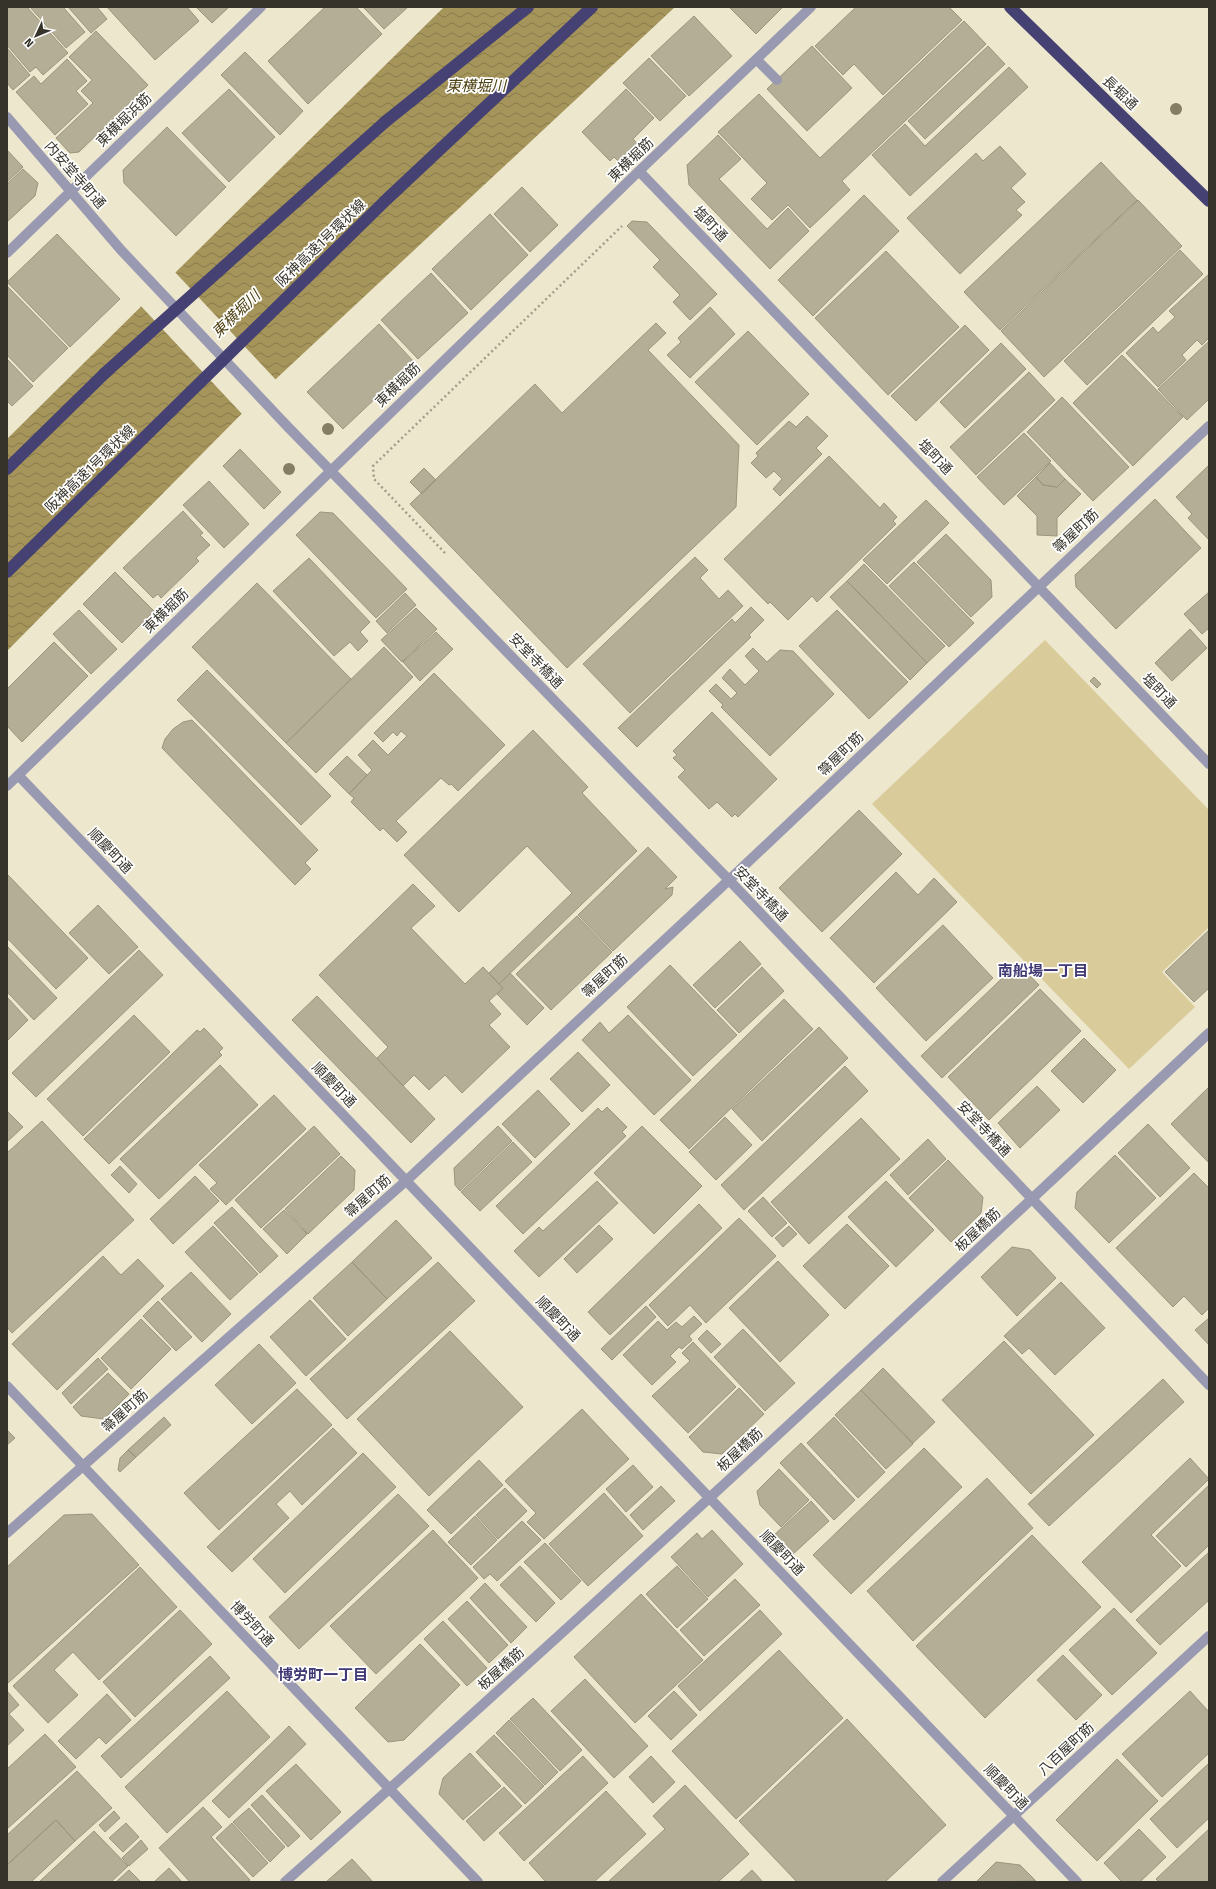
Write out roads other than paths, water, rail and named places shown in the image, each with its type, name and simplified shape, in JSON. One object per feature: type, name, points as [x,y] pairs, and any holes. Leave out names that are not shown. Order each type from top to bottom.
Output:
[{"type":"highway","points":[[7,469],[105,373],[384,122],[528,7]]},
{"type":"highway","name":"阪神高速1号環状線","points":[[7,572],[387,199],[592,7]]},
{"type":"highway","name":"長堀通","points":[[1010,7],[1209,201]]},
{"type":"street","name":"東横堀浜筋","points":[[7,253],[261,7]]},
{"type":"street","name":"東横堀筋","points":[[7,786],[639,171],[758,60],[811,7]]},
{"type":"street","points":[[758,60],[777,80]]},
{"type":"street","name":"内安堂寺町通","points":[[7,118],[121,250],[288,427]]},
{"type":"street","name":"塩町通","points":[[639,171],[1039,585],[1209,764]]},
{"type":"street","name":"箒屋町筋","points":[[7,1533],[407,1180],[729,880],[1039,585],[1209,426]]},
{"type":"street","name":"安堂寺橋通","points":[[288,427],[729,880],[1209,1385]]},
{"type":"street","name":"順慶町通","points":[[18,775],[1077,1882]]},
{"type":"street","name":"板屋橋筋","points":[[285,1882],[389,1790],[710,1498],[1209,1033]]},
{"type":"street","name":"博労町通","points":[[7,1386],[478,1882]]},
{"type":"street","name":"八百屋町筋","points":[[942,1882],[1209,1636]]},
{"type":"water","name":"東横堀川","points":[[444,7],[675,7],[278,377],[7,651],[7,439]]},
{"type":"district","name":"南船場一丁目","points":[[1043,971]]},
{"type":"district","name":"博労町一丁目","points":[[323,1675]]}]
